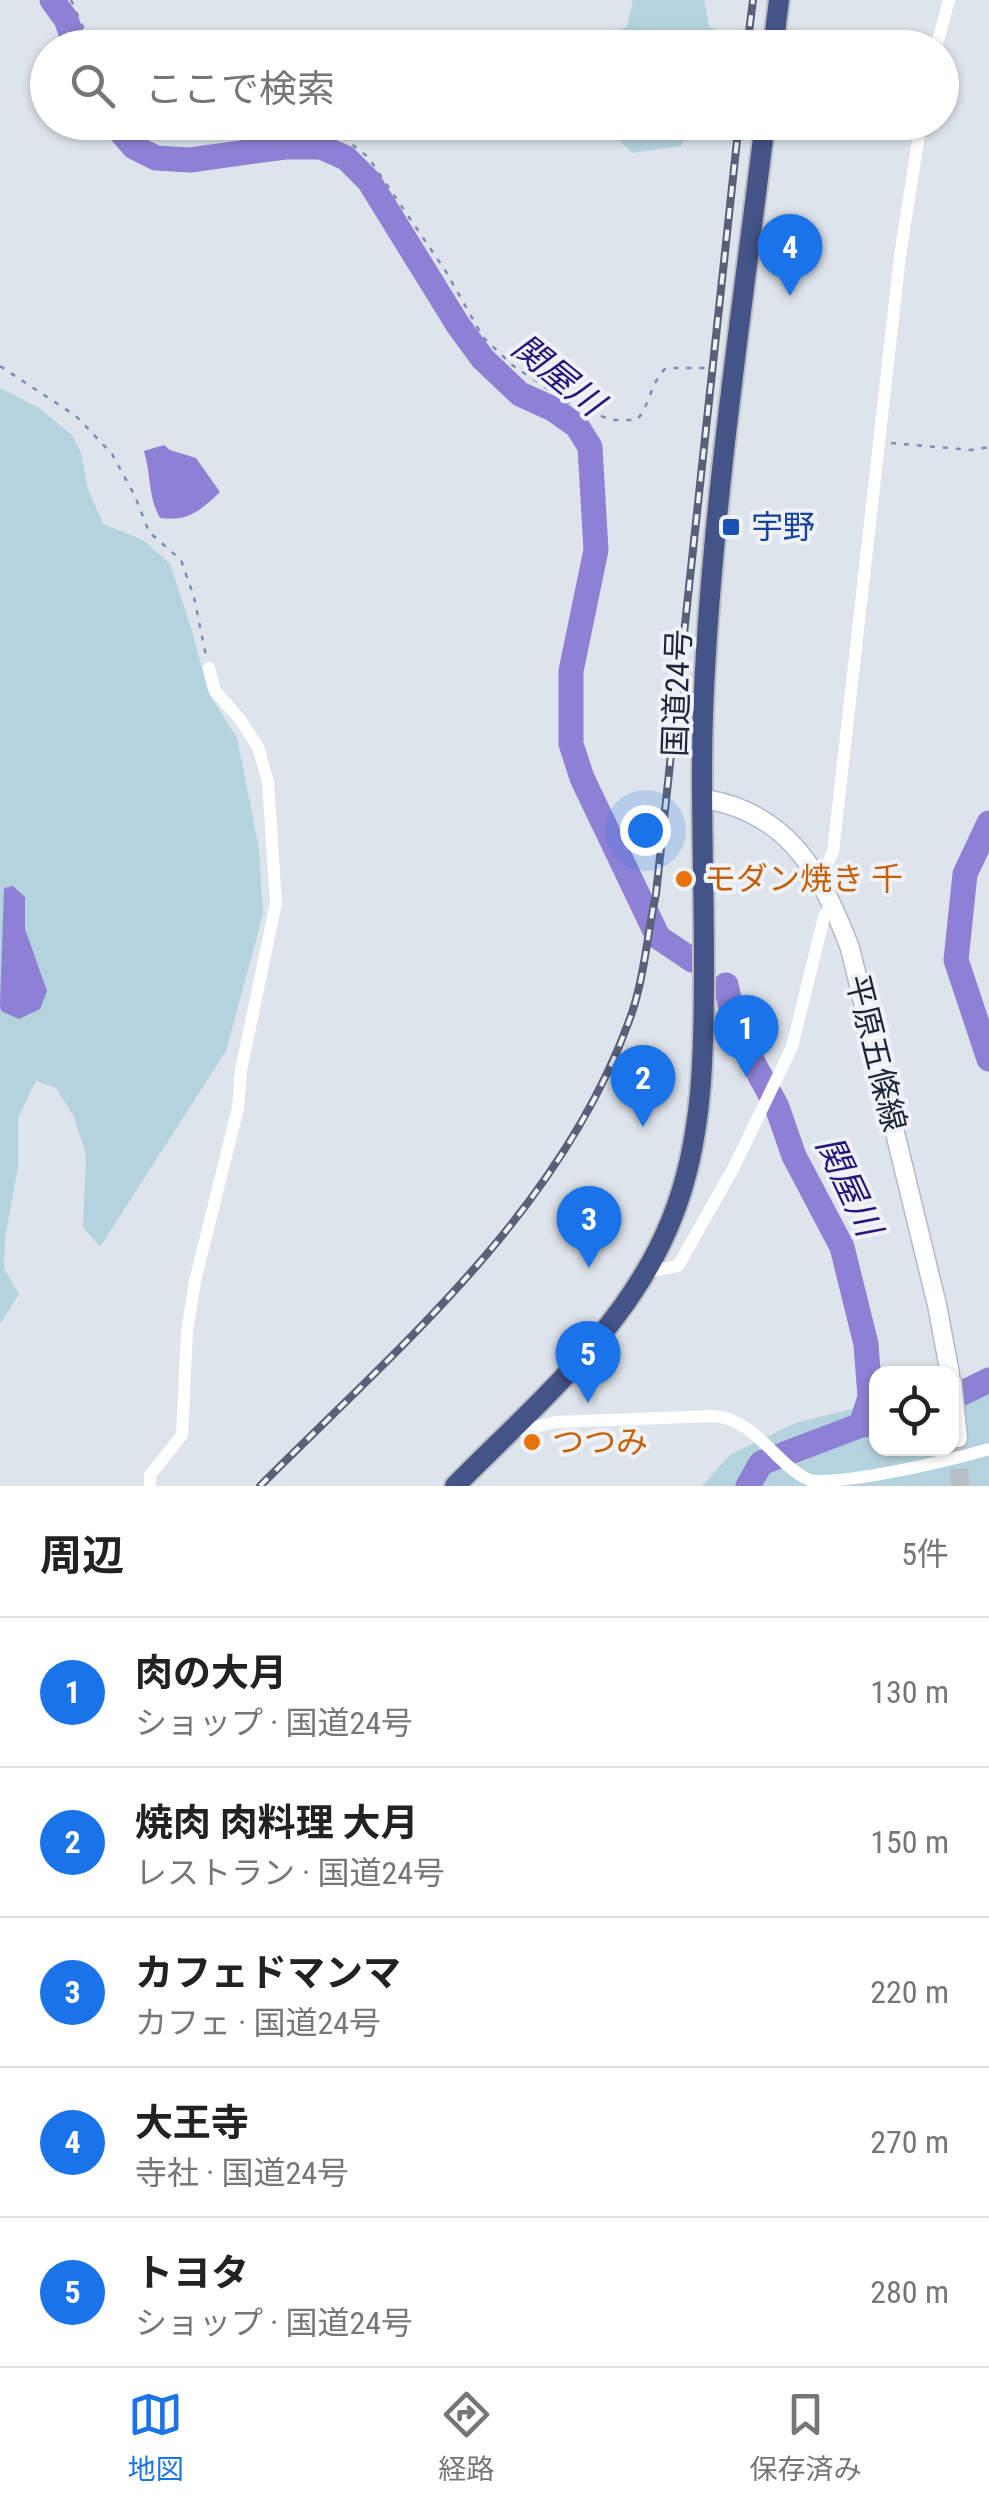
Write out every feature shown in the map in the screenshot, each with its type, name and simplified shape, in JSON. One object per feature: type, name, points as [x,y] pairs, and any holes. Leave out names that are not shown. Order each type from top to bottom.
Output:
[{"type":"highway","points":[[776,30],[779,0]]},
{"type":"highway","name":"国道24号","points":[[455,1486],[588,1350],[635,1292],[672,1218],[688,1170],[698,1107],[704,1025],[704,672],[763,140]]},
{"type":"main road","name":"平原五條線","points":[[704,799],[748,811],[790,841],[820,878],[832,903],[850,948],[949,1366]]},
{"type":"street","points":[[941,30],[949,0]]},
{"type":"street","points":[[820,878],[833,852],[900,256],[917,140]]},
{"type":"street","points":[[150,1486],[150,1474],[182,1435],[187,1332],[194,1281],[238,1108],[241,1070],[276,903],[268,782],[258,747],[215,691],[209,668]]},
{"type":"street","points":[[646,1272],[678,1266],[734,1167],[792,1047],[824,918],[832,903]]},
{"type":"street","points":[[506,1434],[556,1422],[734,1418],[808,1480],[843,1485],[931,1466],[989,1448]]},
{"type":"path","points":[[70,0],[84,30]]},
{"type":"path","points":[[346,140],[368,157],[445,270],[483,337],[512,365],[578,408],[613,420],[637,420],[648,407],[655,378],[666,368],[710,368]]},
{"type":"path","points":[[0,366],[76,416],[112,454],[136,496],[149,532],[181,560],[194,597],[209,668]]},
{"type":"path","points":[[881,442],[970,450],[989,448]]},
{"type":"shaded area","points":[[633,0],[704,0],[709,27],[716,30],[620,30],[627,27]]},
{"type":"shaded area","points":[[619,140],[684,140],[681,146],[632,153]]},
{"type":"shaded area","points":[[0,388],[39,408],[72,435],[103,524],[143,540],[170,564],[208,692],[237,738],[259,849],[263,914],[226,1051],[100,1247],[83,1227],[86,1155],[74,1117],[56,1088],[36,1081],[18,1118],[18,1166],[5,1239],[4,1269],[19,1294],[0,1324]]},
{"type":"shaded area","points":[[164,445],[196,458],[220,492],[186,516],[160,518],[153,502],[144,451]]},
{"type":"shaded area","points":[[13,886],[25,897],[25,929],[47,991],[40,1009],[19,1019],[1,1011],[0,1004],[4,888]]},
{"type":"shaded area","points":[[989,1376],[989,1486],[702,1486],[730,1455],[795,1423],[869,1405],[869,1456],[959,1456],[959,1383]]},
{"type":"waterway","name":"関屋川","points":[[52,0],[70,30]]},
{"type":"waterway","name":"関屋川","points":[[128,140],[156,158],[190,160],[285,147],[321,147],[346,158],[369,181],[483,359],[520,394],[553,409],[577,426],[590,447],[596,550],[571,671],[571,744],[582,778],[658,937],[692,960]]},
{"type":"waterway","points":[[989,823],[965,874],[956,960],[989,1059]]},
{"type":"waterway","name":"関屋川","points":[[726,985],[736,1031],[777,1107],[794,1156],[842,1247],[866,1344],[870,1397],[861,1425]]},
{"type":"waterway","points":[[959,1395],[989,1380]]},
{"type":"waterway","points":[[748,1486],[761,1463],[869,1424]]},
{"type":"tunnel","points":[[959,1456],[960,1486]]},
{"type":"railway","points":[[749,30],[753,0]]},
{"type":"railway","points":[[260,1486],[420,1328],[519,1215],[562,1154],[599,1090],[629,1021],[656,894],[737,140]]},
{"type":"place","name":"大王寺","points":[[790,296]]},
{"type":"place","name":"宇野","points":[[731,527]]},
{"type":"place","name":"モダン焼き 千","points":[[684,879]]},
{"type":"place","name":"肉の大月","points":[[746,1077]]},
{"type":"place","name":"焼肉 肉料理 大月","points":[[643,1127]]},
{"type":"place","name":"カフェドマンマ","points":[[589,1268]]},
{"type":"place","name":"トヨタ","points":[[588,1403]]},
{"type":"place","name":"つつみ","points":[[532,1442]]}]
